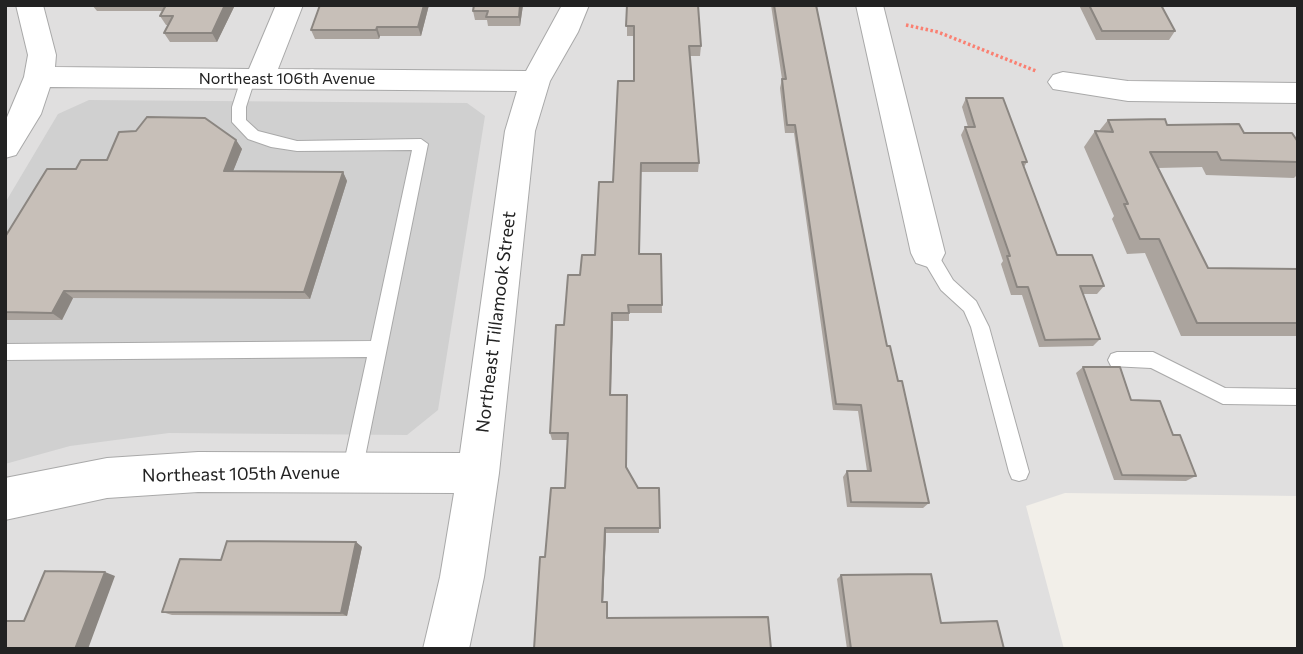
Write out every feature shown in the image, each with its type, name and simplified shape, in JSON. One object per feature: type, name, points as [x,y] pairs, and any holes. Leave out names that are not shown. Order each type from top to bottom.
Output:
[{"type":"street","points":[[5,147],[26,114],[39,77],[41,47],[29,5]]},
{"type":"street","points":[[254,79],[290,5]]},
{"type":"street","name":"Northeast Tillamook Street","points":[[446,649],[462,577],[478,473],[520,131],[534,80],[564,32],[576,5]]},
{"type":"street","points":[[871,14],[928,253]]},
{"type":"street","name":"Northeast 106th Avenue","points":[[39,77],[534,80]]},
{"type":"street","points":[[1063,82],[1128,91],[1298,93]]},
{"type":"street","name":"Northeast 105th Avenue","points":[[5,499],[107,478],[198,472],[478,473]]},
{"type":"lane","points":[[254,79],[239,107],[239,122],[253,135],[271,142],[297,146],[421,144],[352,472]]},
{"type":"lane","points":[[928,253],[947,285],[970,306],[981,327],[1019,472]]},
{"type":"lane","points":[[5,352],[378,349]]},
{"type":"lane","points":[[1117,359],[1153,360],[1223,396],[1298,397]]},
{"type":"path","points":[[871,14],[938,32],[1063,82]]},
{"type":"shaded area","points":[[5,5],[1298,5],[1298,496],[1065,493],[1026,506],[1064,649],[5,649]]},
{"type":"shaded area","points":[[89,100],[467,103],[485,116],[438,410],[407,435],[169,433],[70,446],[5,464],[5,203],[58,114]]},
{"type":"building","points":[[166,5],[225,5],[212,33],[164,33],[173,16],[160,16]]},
{"type":"building","points":[[320,5],[424,5],[418,27],[311,30]]},
{"type":"building","points":[[474,5],[520,5],[519,17],[486,17],[488,11],[473,11]]},
{"type":"building","points":[[627,5],[698,5],[701,46],[689,46],[699,163],[641,163],[639,254],[661,254],[662,305],[628,305],[629,313],[612,313],[610,395],[627,395],[626,467],[638,488],[659,488],[660,528],[605,528],[602,602],[607,602],[607,618],[768,617],[771,649],[534,649],[540,557],[545,557],[551,488],[565,488],[568,433],[550,433],[556,325],[564,325],[568,275],[580,275],[582,255],[595,255],[599,182],[613,182],[618,81],[634,81],[634,26],[626,26]]},
{"type":"building","points":[[774,5],[816,5],[887,346],[890,346],[898,381],[902,381],[929,503],[851,502],[847,471],[871,471],[861,405],[836,404],[795,125],[787,125],[782,79],[786,79]]},
{"type":"building","points":[[1089,5],[1161,5],[1175,31],[1102,31]]},
{"type":"building","points":[[966,98],[1003,98],[1027,162],[1022,162],[1057,255],[1092,255],[1104,286],[1080,286],[1100,339],[1045,340],[1028,287],[1017,287],[1007,256],[1010,256],[965,127],[975,127]]},
{"type":"building","points":[[147,117],[205,118],[236,140],[224,171],[343,172],[304,292],[64,291],[52,313],[5,312],[5,237],[47,169],[76,169],[81,160],[107,160],[119,132],[136,131]]},
{"type":"building","points":[[1165,119],[1167,125],[1239,124],[1244,133],[1292,133],[1298,142],[1298,162],[1221,160],[1217,152],[1150,152],[1208,268],[1298,269],[1298,323],[1197,323],[1159,239],[1140,239],[1124,204],[1128,204],[1095,131],[1113,132],[1108,120]]},
{"type":"building","points":[[1083,367],[1120,367],[1131,400],[1160,401],[1173,435],[1180,435],[1196,476],[1122,475]]},
{"type":"building","points":[[227,541],[356,542],[341,613],[162,612],[180,559],[221,560]]},
{"type":"building","points":[[45,571],[105,572],[75,649],[5,649],[5,621],[24,621]]},
{"type":"building","points":[[931,574],[941,623],[997,621],[1004,649],[851,649],[841,575]]}]
